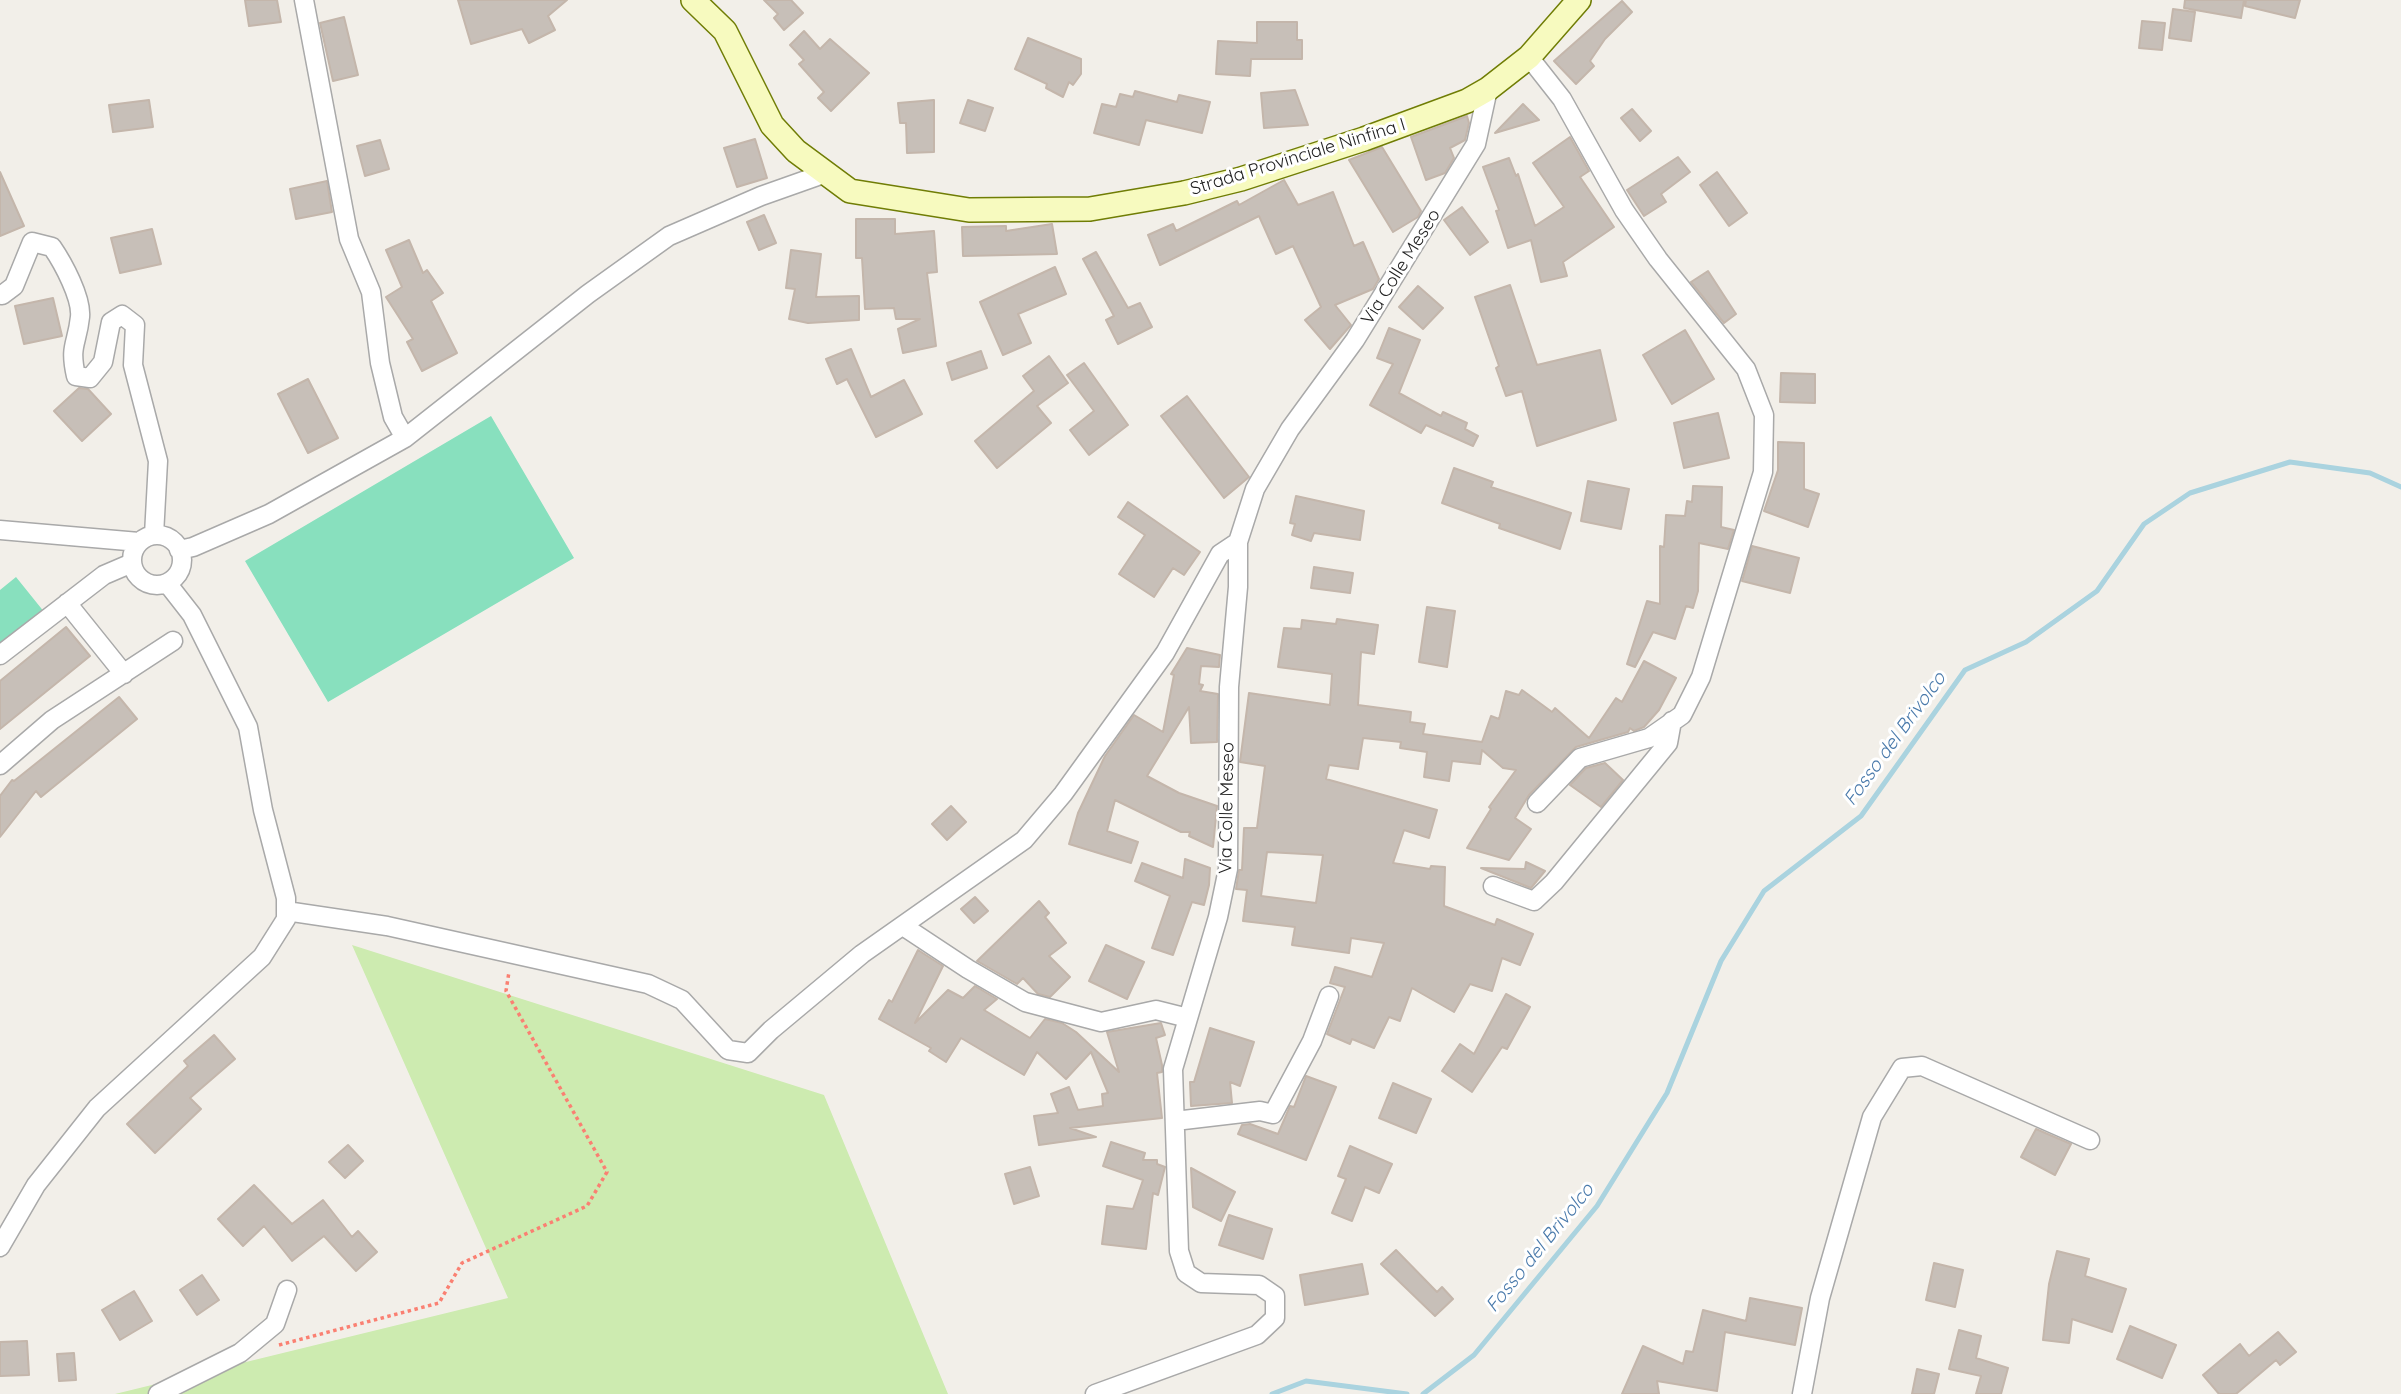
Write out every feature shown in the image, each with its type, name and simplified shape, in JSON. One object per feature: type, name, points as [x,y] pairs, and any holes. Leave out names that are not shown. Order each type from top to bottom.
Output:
[{"type":"street","points":[[304,0],[349,239],[371,292],[380,363],[393,417],[405,438]]},
{"type":"street","name":"Strada Provinciale Ninfina I","points":[[693,0],[725,31],[772,125],[796,151],[850,191],[969,210],[1090,209],[1184,193],[1241,179],[1364,139],[1467,101],[1488,89],[1529,57],[1579,0]]},
{"type":"street","points":[[1529,57],[1562,99],[1624,210],[1658,259],[1746,369],[1764,415],[1763,472],[1702,677],[1682,715],[1649,738],[1580,758],[1536,803]]},
{"type":"street","name":"Via Colle Meseo","points":[[1095,1394],[1256,1335],[1275,1318],[1275,1296],[1259,1285],[1201,1283],[1186,1273],[1179,1251],[1173,1069],[1218,917],[1228,869],[1229,687],[1238,587],[1238,541],[1255,489],[1290,429],[1370,317],[1476,144],[1488,89]]},
{"type":"street","points":[[179,550],[193,547],[269,514],[405,438],[588,294],[669,236],[761,196],[826,173]]},
{"type":"street","points":[[0,655],[104,575],[132,563],[146,539],[158,461],[134,365],[135,326],[122,315],[111,322],[103,362],[90,378],[76,376],[71,355],[81,314],[66,269],[52,247],[32,242],[14,286],[2,295]]},
{"type":"street","points":[[0,530],[169,538],[179,550],[179,570],[167,583],[151,584],[144,581],[138,577],[132,563]]},
{"type":"street","points":[[286,911],[387,926],[648,984],[682,1000],[728,1049],[748,1053],[817,990],[1024,840],[1063,794],[1166,653],[1220,554],[1238,541]]},
{"type":"street","points":[[0,1247],[36,1185],[97,1108],[262,957],[286,919],[286,898],[263,810],[248,727],[192,615],[167,583]]},
{"type":"street","points":[[67,603],[124,674]]},
{"type":"street","points":[[0,765],[52,720],[173,641]]},
{"type":"street","points":[[1493,886],[1534,901],[1555,882],[1668,743],[1672,721]]},
{"type":"street","points":[[903,926],[968,969],[1025,1002],[1101,1022],[1156,1010],[1188,1018]]},
{"type":"street","points":[[1175,1121],[1260,1111],[1273,1114],[1312,1041],[1329,996]]},
{"type":"street","points":[[1802,1394],[1819,1298],[1871,1117],[1902,1068],[1922,1066],[2090,1140]]},
{"type":"street","points":[[158,1394],[240,1353],[275,1324],[287,1290]]},
{"type":"path","points":[[240,1353],[348,1329],[439,1304],[463,1263],[587,1206],[607,1172],[506,991],[513,954]]},
{"type":"green space","points":[[491,416],[574,558],[328,702],[245,561]]},
{"type":"green space","points":[[16,577],[45,613],[0,649],[0,590]]},
{"type":"green space","points":[[352,945],[824,1095],[948,1394],[115,1394],[508,1298]]},
{"type":"building","points":[[245,0],[277,0],[281,22],[249,26]]},
{"type":"building","points":[[458,0],[567,0],[548,16],[555,30],[529,43],[522,29],[471,44]]},
{"type":"building","points":[[764,0],[791,0],[803,13],[784,30],[774,18],[778,14]]},
{"type":"building","points":[[2185,0],[2244,0],[2241,18],[2184,8]]},
{"type":"building","points":[[2246,0],[2300,0],[2295,18],[2245,6]]},
{"type":"building","points":[[1622,1],[1632,12],[1605,39],[1590,61],[1594,66],[1576,84],[1554,61]]},
{"type":"building","points":[[2173,9],[2195,12],[2191,41],[2169,38]]},
{"type":"building","points":[[344,17],[358,75],[333,81],[320,23]]},
{"type":"building","points":[[2142,21],[2165,23],[2162,50],[2139,48]]},
{"type":"building","points":[[1257,22],[1297,22],[1297,40],[1302,40],[1302,59],[1251,59],[1250,76],[1216,74],[1218,41],[1257,43]]},
{"type":"building","points":[[804,31],[820,49],[830,39],[869,73],[831,111],[818,98],[824,92],[799,64],[804,60],[790,45]]},
{"type":"building","points":[[1028,38],[1081,59],[1081,74],[1073,85],[1069,82],[1063,97],[1046,88],[1047,84],[1015,69]]},
{"type":"building","points":[[1295,90],[1308,125],[1264,128],[1261,93]]},
{"type":"building","points":[[1135,91],[1177,102],[1179,95],[1210,102],[1202,133],[1146,120],[1139,145],[1094,133],[1102,104],[1116,107],[1120,94],[1133,97]]},
{"type":"building","points":[[149,100],[153,127],[113,132],[109,105]]},
{"type":"building","points":[[934,100],[934,152],[907,153],[906,123],[900,123],[898,103]]},
{"type":"building","points":[[968,100],[993,108],[985,131],[960,123]]},
{"type":"building","points":[[1523,104],[1539,120],[1495,133]]},
{"type":"building","points":[[1632,109],[1651,131],[1640,141],[1621,118]]},
{"type":"building","points":[[1467,116],[1469,123],[1465,140],[1450,148],[1454,158],[1445,173],[1426,180],[1411,137]]},
{"type":"building","points":[[1570,137],[1589,171],[1580,177],[1614,227],[1563,262],[1567,276],[1541,282],[1531,240],[1508,248],[1496,211],[1499,210],[1483,167],[1509,158],[1516,176],[1518,174],[1535,226],[1564,207],[1533,163]]},
{"type":"building","points":[[755,139],[767,178],[737,187],[724,148]]},
{"type":"building","points":[[380,140],[389,169],[365,176],[357,146]]},
{"type":"building","points":[[1382,147],[1421,211],[1418,217],[1393,232],[1349,160]]},
{"type":"building","points":[[1678,157],[1690,172],[1661,194],[1666,202],[1644,216],[1627,190]]},
{"type":"building","points":[[0,172],[24,226],[0,236]]},
{"type":"building","points":[[1717,172],[1747,213],[1729,226],[1700,185]]},
{"type":"building","points":[[1284,180],[1298,205],[1333,192],[1354,246],[1363,242],[1379,279],[1373,289],[1335,305],[1351,325],[1330,349],[1305,320],[1321,307],[1293,246],[1276,254],[1259,216],[1160,265],[1148,235],[1173,224],[1176,231],[1237,201],[1239,205]]},
{"type":"building","points":[[327,181],[332,212],[296,219],[290,189]]},
{"type":"building","points":[[1462,207],[1488,242],[1470,255],[1444,220]]},
{"type":"building","points":[[764,215],[776,243],[759,250],[747,222]]},
{"type":"building","points":[[856,219],[895,219],[895,234],[934,231],[937,272],[927,273],[936,346],[903,353],[898,329],[920,319],[896,319],[894,308],[865,309],[862,258],[856,258]]},
{"type":"building","points":[[1052,224],[1057,254],[963,256],[962,227],[1006,226],[1006,231]]},
{"type":"building","points":[[152,229],[161,264],[120,273],[111,238]]},
{"type":"building","points":[[409,240],[423,273],[427,270],[443,293],[431,301],[457,353],[422,371],[407,342],[413,339],[386,297],[402,287],[386,250]]},
{"type":"building","points":[[791,250],[821,254],[816,297],[859,296],[859,320],[808,323],[789,319],[795,289],[786,288]]},
{"type":"building","points":[[1096,252],[1128,308],[1140,303],[1152,327],[1118,344],[1106,320],[1114,316],[1083,259]]},
{"type":"building","points":[[1055,267],[1066,294],[1018,314],[1031,343],[1003,355],[980,302]]},
{"type":"building","points":[[1708,271],[1736,314],[1724,323],[1691,282]]},
{"type":"building","points":[[1510,285],[1537,365],[1600,350],[1616,420],[1537,446],[1522,391],[1506,396],[1496,368],[1499,366],[1475,297]]},
{"type":"building","points":[[1418,286],[1443,308],[1423,329],[1399,307]]},
{"type":"building","points":[[53,298],[62,336],[24,344],[15,306]]},
{"type":"building","points":[[1389,328],[1420,340],[1399,393],[1441,416],[1443,412],[1467,423],[1465,429],[1478,436],[1473,446],[1426,425],[1421,433],[1370,405],[1393,364],[1377,358]]},
{"type":"building","points":[[1685,330],[1714,379],[1672,404],[1643,355]]},
{"type":"building","points":[[851,349],[871,397],[904,380],[922,414],[876,437],[847,379],[837,384],[826,359]]},
{"type":"building","points":[[981,351],[987,368],[952,380],[947,363]]},
{"type":"building","points":[[1049,356],[1068,383],[1037,406],[1051,423],[997,468],[975,441],[1034,391],[1023,376]]},
{"type":"building","points":[[1084,363],[1128,425],[1089,455],[1070,430],[1094,411],[1067,375]]},
{"type":"building","points":[[1781,373],[1815,374],[1815,403],[1780,402]]},
{"type":"building","points":[[308,379],[338,438],[308,453],[278,394]]},
{"type":"building","points":[[79,388],[88,389],[111,414],[82,441],[54,411]]},
{"type":"building","points":[[1187,396],[1249,477],[1224,498],[1161,416]]},
{"type":"building","points":[[1718,413],[1729,458],[1684,468],[1674,423]]},
{"type":"building","points":[[1778,442],[1804,443],[1804,489],[1819,494],[1808,527],[1764,511],[1778,470]]},
{"type":"building","points":[[1454,468],[1493,482],[1491,487],[1571,513],[1560,549],[1499,528],[1500,524],[1442,503]]},
{"type":"building","points":[[1588,481],[1629,489],[1621,529],[1581,521]]},
{"type":"building","points":[[1693,486],[1722,487],[1721,527],[1734,530],[1728,549],[1699,543],[1698,591],[1693,608],[1686,606],[1675,639],[1653,632],[1635,667],[1627,664],[1647,601],[1660,604],[1660,546],[1664,547],[1666,515],[1685,516],[1687,501],[1692,502]]},
{"type":"building","points":[[1296,496],[1364,511],[1360,540],[1314,533],[1311,541],[1292,535],[1295,524],[1290,523]]},
{"type":"building","points":[[1128,502],[1200,552],[1184,575],[1173,568],[1154,597],[1119,574],[1145,535],[1118,517]]},
{"type":"building","points":[[1752,546],[1799,558],[1790,593],[1742,581]]},
{"type":"building","points":[[1314,567],[1353,573],[1350,593],[1311,588]]},
{"type":"building","points":[[1427,607],[1455,611],[1447,667],[1419,662]]},
{"type":"building","points":[[1337,619],[1378,625],[1374,654],[1361,652],[1358,705],[1411,712],[1410,722],[1425,724],[1423,734],[1482,742],[1491,716],[1499,719],[1506,691],[1519,695],[1522,690],[1552,712],[1555,708],[1589,738],[1616,698],[1622,702],[1644,661],[1676,678],[1659,710],[1644,727],[1634,731],[1630,728],[1628,732],[1576,747],[1529,795],[1515,818],[1531,829],[1509,860],[1467,848],[1491,809],[1489,807],[1516,770],[1503,768],[1482,750],[1480,764],[1452,761],[1449,781],[1424,777],[1427,752],[1400,748],[1401,742],[1363,738],[1358,769],[1329,765],[1326,779],[1437,810],[1429,838],[1404,830],[1393,863],[1430,869],[1431,866],[1445,867],[1444,906],[1495,925],[1497,919],[1533,934],[1520,965],[1502,958],[1492,991],[1470,984],[1454,1012],[1412,988],[1400,1021],[1389,1017],[1374,1048],[1352,1039],[1350,1044],[1327,1034],[1345,987],[1330,983],[1335,967],[1372,977],[1384,943],[1351,938],[1349,953],[1292,945],[1295,927],[1243,921],[1247,890],[1236,889],[1239,870],[1242,870],[1244,828],[1257,828],[1265,766],[1240,762],[1249,693],[1330,705],[1332,674],[1278,667],[1284,628],[1301,629],[1302,620],[1336,624]],"holes":[[[1267,852],[1323,855],[1316,903],[1261,896]]]},
{"type":"building","points":[[66,627],[90,656],[0,729],[0,681]]},
{"type":"building","points":[[1187,648],[1220,655],[1219,667],[1201,666],[1199,684],[1203,685],[1200,691],[1218,694],[1217,742],[1191,743],[1189,707],[1147,776],[1179,793],[1217,806],[1213,847],[1189,836],[1190,832],[1181,832],[1115,800],[1107,831],[1138,842],[1131,863],[1069,844],[1078,813],[1105,756],[1134,715],[1163,732],[1174,675],[1171,674]]},
{"type":"building","points":[[119,697],[137,719],[41,797],[36,791],[0,837],[0,796],[12,780]]},
{"type":"building","points":[[1605,763],[1623,780],[1601,807],[1570,785],[1586,768]]},
{"type":"building","points":[[951,806],[966,822],[947,840],[932,824]]},
{"type":"building","points":[[1185,859],[1210,868],[1209,885],[1204,905],[1192,902],[1173,955],[1152,948],[1170,896],[1135,881],[1142,863],[1183,878]]},
{"type":"building","points":[[1526,862],[1545,871],[1531,888],[1481,868],[1525,869]]},
{"type":"building","points":[[975,897],[988,911],[974,923],[961,909]]},
{"type":"building","points":[[1039,901],[1049,913],[1045,917],[1066,943],[1049,956],[1070,977],[1050,997],[1038,994],[1023,978],[1017,984],[977,961]]},
{"type":"building","points":[[1106,945],[1144,962],[1127,999],[1089,981]]},
{"type":"building","points":[[918,950],[943,966],[915,1023],[948,990],[963,998],[975,986],[997,999],[984,1010],[1030,1038],[1045,1019],[1062,1023],[1076,1032],[1119,1072],[1107,1032],[1161,1023],[1165,1035],[1156,1038],[1162,1065],[1162,1072],[1157,1073],[1162,1118],[1070,1128],[1096,1137],[1039,1145],[1034,1116],[1058,1113],[1051,1094],[1069,1087],[1078,1110],[1103,1106],[1102,1094],[1108,1093],[1091,1052],[1066,1079],[1037,1052],[1024,1075],[961,1038],[946,1062],[929,1051],[931,1048],[879,1019],[889,1000],[892,1002]]},
{"type":"building","points":[[1506,994],[1530,1007],[1507,1049],[1502,1047],[1472,1092],[1442,1071],[1460,1044],[1474,1054]]},
{"type":"building","points":[[1210,1028],[1254,1042],[1240,1086],[1230,1082],[1232,1103],[1191,1106],[1190,1082],[1194,1082]]},
{"type":"building","points":[[214,1035],[235,1059],[190,1098],[201,1109],[155,1153],[127,1124],[188,1066],[184,1061]]},
{"type":"building","points":[[1306,1076],[1336,1087],[1306,1160],[1238,1134],[1242,1125],[1250,1124],[1278,1134],[1290,1106],[1294,1107]]},
{"type":"building","points":[[1393,1083],[1431,1099],[1416,1133],[1379,1118]]},
{"type":"building","points":[[2036,1129],[2071,1144],[2055,1175],[2021,1157]]},
{"type":"building","points":[[1111,1142],[1145,1153],[1143,1160],[1157,1160],[1157,1164],[1165,1167],[1158,1195],[1153,1193],[1146,1249],[1102,1244],[1107,1206],[1133,1209],[1143,1180],[1103,1166]]},
{"type":"building","points":[[348,1145],[363,1161],[345,1178],[329,1162]]},
{"type":"building","points":[[1350,1146],[1392,1164],[1379,1193],[1365,1187],[1352,1221],[1332,1213],[1346,1179],[1338,1176]]},
{"type":"building","points":[[1030,1167],[1039,1196],[1014,1204],[1005,1174]]},
{"type":"building","points":[[1191,1168],[1235,1192],[1221,1221],[1193,1207]]},
{"type":"building","points":[[254,1185],[292,1224],[323,1200],[352,1237],[358,1231],[377,1252],[356,1271],[324,1236],[292,1261],[264,1226],[243,1246],[218,1219]]},
{"type":"building","points":[[1229,1215],[1272,1229],[1263,1259],[1219,1245]]},
{"type":"building","points":[[1396,1250],[1437,1292],[1442,1287],[1453,1299],[1435,1316],[1381,1264]]},
{"type":"building","points":[[2057,1251],[2089,1259],[2085,1276],[2126,1289],[2112,1332],[2072,1319],[2069,1343],[2043,1340],[2049,1284]]},
{"type":"building","points":[[1934,1263],[1963,1270],[1955,1307],[1926,1300]]},
{"type":"building","points":[[1362,1264],[1368,1294],[1305,1305],[1300,1275]]},
{"type":"building","points":[[202,1275],[219,1300],[197,1315],[180,1290]]},
{"type":"building","points":[[134,1291],[152,1321],[120,1340],[102,1310]]},
{"type":"building","points":[[1750,1298],[1802,1308],[1795,1345],[1725,1332],[1717,1391],[1657,1381],[1659,1394],[1622,1394],[1643,1346],[1683,1364],[1686,1351],[1693,1352],[1703,1310],[1746,1321]]},
{"type":"building","points":[[2130,1326],[2176,1345],[2162,1378],[2117,1359]]},
{"type":"building","points":[[1959,1330],[1981,1336],[1976,1358],[2008,1368],[2001,1394],[1976,1394],[1981,1376],[1949,1369]]},
{"type":"building","points":[[2278,1332],[2296,1352],[2280,1365],[2276,1360],[2236,1394],[2219,1394],[2203,1375],[2240,1344],[2249,1356]]},
{"type":"building","points":[[27,1341],[29,1375],[0,1376],[0,1342]]},
{"type":"building","points":[[74,1353],[76,1380],[59,1381],[57,1354]]},
{"type":"building","points":[[1917,1369],[1939,1374],[1934,1394],[1912,1394]]},
{"type":"waterway","name":"Fosso del Brivolco","points":[[1423,1394],[1474,1355],[1597,1206],[1667,1093],[1721,961],[1764,891],[1861,816],[1965,670],[2026,642],[2097,591],[2144,524],[2190,493],[2290,462],[2370,473],[2401,487]]},
{"type":"waterway","name":"Fosso del Brivolco","points":[[1272,1394],[1306,1381],[1407,1394]]}]
